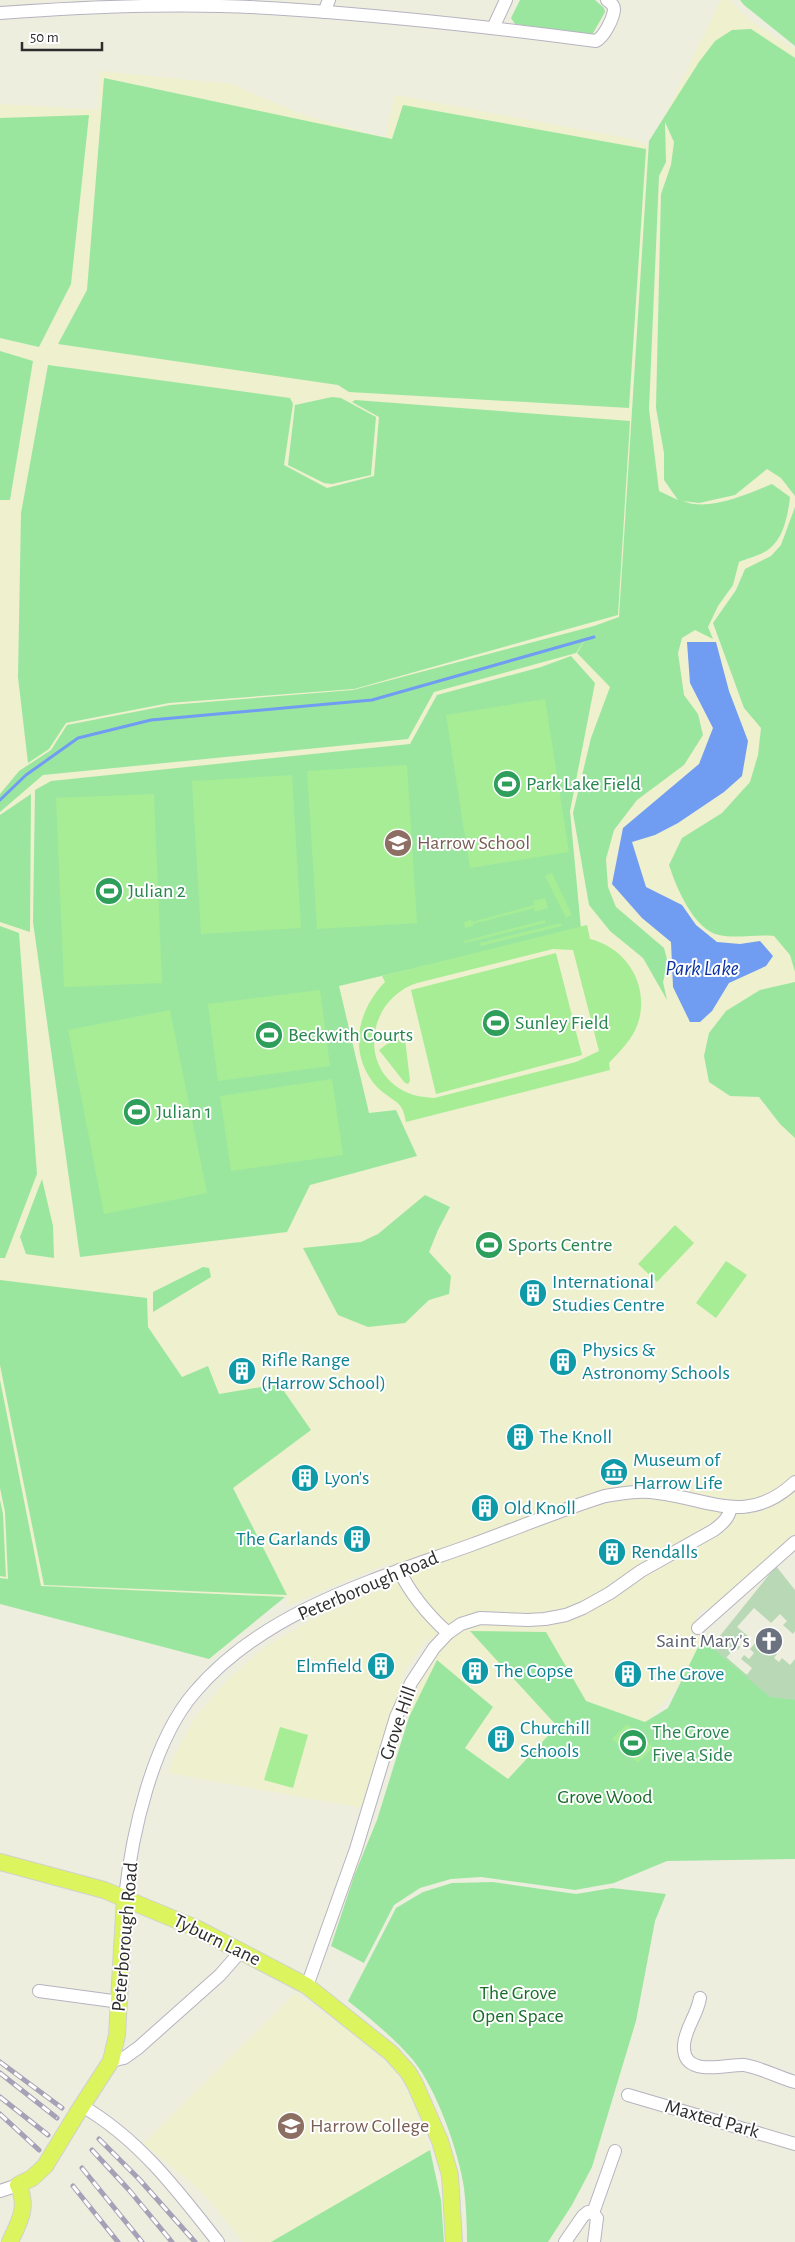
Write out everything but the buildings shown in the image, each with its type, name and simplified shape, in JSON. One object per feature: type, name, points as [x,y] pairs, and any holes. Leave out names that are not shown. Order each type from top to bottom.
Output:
[{"type":"main road","name":"Tyburn Lane","points":[[0,1862],[93,1886],[125,1897],[241,1951],[307,1986],[391,2053],[408,2072],[415,2084],[440,2141],[450,2175],[454,2242]]},
{"type":"main road","name":"Peterborough Road","points":[[18,2185],[32,2178],[45,2166],[111,2061],[117,2035],[120,2002],[125,1897]]},
{"type":"main road","points":[[10,2242],[24,2209],[23,2195],[18,2185]]},
{"type":"street","points":[[324,12],[330,0]]},
{"type":"street","points":[[492,28],[506,0]]},
{"type":"street","points":[[0,13],[90,7],[192,6],[298,10],[492,28],[596,41],[601,38],[614,12],[613,5],[607,0]]},
{"type":"street","name":"Peterborough Road","points":[[125,1897],[140,1818],[152,1773],[171,1729],[194,1693],[249,1642],[314,1606],[399,1570],[605,1496],[631,1492],[658,1493],[731,1507],[747,1507],[763,1504],[795,1482]]},
{"type":"street","name":"Grove Hill","points":[[307,1986],[356,1849],[396,1717],[411,1683],[434,1648],[448,1633],[461,1624],[480,1618],[544,1619],[566,1615],[583,1608],[610,1594],[641,1571],[714,1530],[725,1522],[731,1507]]},
{"type":"street","points":[[698,1628],[795,1542]]},
{"type":"street","points":[[399,1570],[406,1586],[419,1603],[448,1633]]},
{"type":"street","points":[[111,2061],[124,2058],[138,2048],[220,1975],[241,1951]]},
{"type":"street","points":[[39,1992],[120,2002]]},
{"type":"street","points":[[700,1998],[698,2012],[688,2028],[685,2038],[684,2047],[690,2061],[706,2068],[744,2065],[795,2082]]},
{"type":"street","name":"Maxted Park","points":[[628,2095],[795,2144]]},
{"type":"street","points":[[80,2109],[121,2133],[178,2191],[218,2242]]},
{"type":"street","points":[[593,2213],[615,2151]]},
{"type":"street","points":[[0,2191],[18,2185]]},
{"type":"street","points":[[565,2242],[583,2216],[588,2212],[593,2213],[597,2218],[594,2242]]},
{"type":"shaded area","name":"Harrow School","points":[[721,0],[729,0],[751,21],[795,49],[795,1534],[713,1607],[697,1611],[697,1621],[708,1648],[644,1727],[507,1785],[407,1711],[420,1679],[435,1654],[428,1637],[404,1671],[391,1727],[363,1808],[168,1773],[193,1720],[228,1679],[263,1648],[313,1619],[385,1588],[391,1562],[286,1606],[289,1597],[32,1588],[0,1581],[0,104],[98,110],[99,71],[232,84],[298,113],[385,138],[395,95],[636,140],[657,151],[664,117]]},
{"type":"shaded area","points":[[776,1566],[795,1590],[795,1631],[793,1634],[783,1625],[787,1621],[780,1614],[771,1623],[754,1608],[737,1627],[748,1636],[742,1642],[739,1639],[736,1643],[740,1647],[738,1650],[735,1648],[726,1658],[746,1676],[752,1668],[741,1659],[744,1655],[749,1659],[754,1653],[750,1649],[756,1642],[763,1649],[767,1645],[777,1654],[774,1658],[779,1662],[782,1658],[790,1665],[795,1659],[795,1700],[770,1697],[711,1647]]},
{"type":"shaded area","name":"Harrow College","points":[[295,1993],[347,2030],[391,2067],[399,2077],[414,2106],[430,2150],[271,2242],[243,2242],[211,2202],[193,2184],[143,2144]]},
{"type":"green space","points":[[520,0],[595,0],[604,8],[605,12],[592,35],[515,24],[511,18]]},
{"type":"green space","points":[[740,0],[795,0],[795,46],[744,5]]},
{"type":"green space","points":[[751,29],[795,58],[795,496],[781,478],[767,469],[735,495],[699,503],[683,501],[693,504],[716,503],[740,497],[772,484],[790,497],[782,532],[778,539],[763,553],[739,562],[733,585],[718,606],[708,627],[713,639],[695,630],[682,638],[678,653],[684,695],[698,714],[703,735],[684,765],[637,800],[614,830],[606,859],[608,887],[616,907],[664,948],[668,963],[663,982],[667,1000],[643,958],[610,931],[589,905],[573,813],[591,738],[610,687],[577,653],[587,637],[576,653],[434,692],[408,739],[43,775],[0,812],[0,794],[19,771],[51,750],[67,725],[170,705],[353,690],[594,626],[619,617],[649,141],[699,62],[715,41],[732,30]],"holes":[[[665,122],[674,142],[671,165],[661,194],[656,408],[664,453],[664,480],[678,500],[659,491],[649,409],[659,176],[666,162]]]},
{"type":"green space","points":[[104,78],[392,139],[403,105],[646,149],[629,408],[349,392],[338,385],[58,344],[87,290]]},
{"type":"green space","points":[[89,115],[71,284],[39,347],[0,338],[0,118]]},
{"type":"green space","points":[[0,351],[33,361],[10,500],[0,500]]},
{"type":"green space","points":[[48,365],[290,398],[293,404],[284,465],[327,488],[374,476],[379,417],[352,402],[355,400],[630,421],[618,615],[354,689],[169,703],[66,723],[49,749],[28,763],[18,677],[21,513]]},
{"type":"green space","points":[[332,397],[341,398],[376,417],[371,475],[332,484],[324,483],[288,465],[295,405]]},
{"type":"green space","points":[[795,507],[795,972],[790,955],[774,936],[740,937],[719,935],[702,925],[687,906],[676,885],[669,865],[682,838],[722,813],[750,782],[758,755],[761,728],[744,708],[713,623],[736,590],[745,569],[771,556],[781,545]]},
{"type":"green space","points":[[571,656],[595,683],[570,811],[581,929],[339,986],[369,1113],[396,1110],[417,1156],[310,1185],[287,1232],[80,1257],[33,922],[35,790],[51,781],[410,744],[437,695],[541,667]]},
{"type":"green space","name":"Park Lake Field","points":[[545,699],[569,852],[470,868],[446,715]]},
{"type":"green space","points":[[407,765],[417,923],[317,929],[307,771]]},
{"type":"green space","points":[[292,775],[301,928],[201,934],[192,781]]},
{"type":"green space","points":[[31,794],[30,932],[0,922],[0,815]]},
{"type":"green space","name":"Julian 2","points":[[154,794],[162,983],[64,987],[56,798]]},
{"type":"green space","points":[[552,873],[572,915],[566,918],[545,876]]},
{"type":"green space","points":[[545,898],[548,908],[535,912],[534,908],[473,924],[473,926],[465,928],[464,922],[471,920],[472,922],[534,905],[533,901]]},
{"type":"green space","points":[[545,920],[545,923],[465,943],[464,941]]},
{"type":"green space","points":[[561,923],[562,926],[481,946],[480,943]]},
{"type":"green space","points":[[587,925],[590,939],[615,951],[632,970],[641,996],[641,1009],[636,1029],[609,1063],[610,1070],[406,1122],[403,1110],[399,1105],[380,1090],[368,1075],[359,1048],[362,1020],[367,1007],[385,982],[382,976]],"holes":[[[553,949],[573,950],[599,1051],[576,1062],[434,1098],[411,1094],[394,1084],[382,1071],[375,1055],[374,1037],[378,1020],[387,1005],[400,992],[417,983]]]},
{"type":"green space","points":[[0,926],[19,933],[37,1174],[5,1258],[0,1258]]},
{"type":"green space","name":"Sunley Field","points":[[556,953],[582,1055],[436,1094],[411,990]]},
{"type":"green space","points":[[795,982],[795,1138],[780,1124],[759,1097],[730,1096],[709,1082],[704,1056],[709,1033],[726,1011],[760,990]]},
{"type":"green space","name":"Beckwith Courts","points":[[320,990],[330,1066],[218,1081],[208,1004]]},
{"type":"green space","name":"Julian 1","points":[[170,1010],[207,1193],[104,1214],[68,1030]]},
{"type":"green space","points":[[405,1039],[410,1081],[408,1084],[405,1083],[379,1050],[387,1044]]},
{"type":"green space","name":"Beckwith Courts","points":[[332,1079],[343,1155],[231,1171],[220,1096]]},
{"type":"green space","points":[[42,1179],[53,1226],[54,1258],[26,1254],[20,1237]]},
{"type":"green space","points":[[425,1195],[450,1207],[429,1252],[451,1276],[449,1294],[429,1300],[405,1323],[368,1327],[338,1315],[303,1248],[361,1242],[378,1234]]},
{"type":"green space","points":[[675,1225],[694,1243],[657,1282],[638,1264]]},
{"type":"green space","points":[[726,1261],[747,1275],[716,1318],[696,1303]]},
{"type":"green space","points":[[203,1267],[209,1268],[211,1277],[153,1312],[153,1292]]},
{"type":"green space","points":[[0,1280],[147,1298],[148,1327],[182,1377],[208,1366],[219,1394],[279,1384],[311,1430],[233,1488],[287,1595],[44,1585],[0,1365]]},
{"type":"green space","points":[[0,1380],[41,1586],[285,1597],[209,1659],[0,1604],[0,1578],[8,1579],[5,1512],[0,1488]]},
{"type":"green space","points":[[0,1500],[3,1514],[6,1577],[0,1576]]},
{"type":"green space","name":"Grove Wood","points":[[470,1631],[546,1632],[586,1701],[645,1722],[668,1708],[703,1637],[771,1696],[795,1696],[795,1859],[667,1861],[614,1883],[575,1890],[481,1877],[451,1879],[420,1888],[394,1905],[364,1963],[331,1946],[354,1876],[377,1820],[409,1717],[437,1660],[493,1707],[465,1748],[508,1779],[557,1726]]},
{"type":"green space","name":"The Grove Five a Side","points":[[627,1724],[653,1747],[638,1763],[612,1739]]},
{"type":"green space","points":[[280,1727],[308,1735],[293,1788],[264,1780]]},
{"type":"green space","name":"The Grove Open Space","points":[[493,1882],[576,1894],[612,1888],[666,1894],[655,1921],[636,2021],[592,2167],[572,2205],[548,2242],[467,2242],[467,2222],[461,2173],[452,2139],[438,2103],[422,2072],[406,2052],[348,2001],[396,1908],[423,1892],[452,1883]]},
{"type":"green space","points":[[430,2150],[441,2200],[444,2242],[271,2242]]},
{"type":"water","name":"Park Lake","points":[[687,642],[716,642],[729,691],[748,741],[742,776],[724,792],[678,823],[655,835],[632,842],[646,887],[682,905],[696,925],[717,942],[740,944],[760,941],[773,956],[766,966],[729,983],[712,1011],[700,1022],[690,1022],[673,987],[671,942],[642,918],[612,884],[623,828],[699,764],[713,728],[690,683]]},
{"type":"waterway","points":[[0,800],[26,775],[78,738],[151,720],[372,700],[594,637]]},
{"type":"railway","points":[[0,2062],[62,2108]]},
{"type":"railway","points":[[0,2073],[57,2118]]},
{"type":"railway","points":[[0,2097],[48,2135]]},
{"type":"railway","points":[[0,2114],[39,2150]]},
{"type":"railway","points":[[99,2139],[139,2179],[195,2242]]},
{"type":"railway","points":[[92,2150],[129,2190],[172,2242]]},
{"type":"railway","points":[[82,2168],[142,2242]]},
{"type":"railway","points":[[73,2186],[118,2242]]},
{"type":"place","name":"Park Lake Field","points":[[507,784]]},
{"type":"place","name":"Harrow School","points":[[398,843]]},
{"type":"place","name":"Julian 2","points":[[109,891]]},
{"type":"place","name":"Sunley Field","points":[[496,1023]]},
{"type":"place","name":"Beckwith Courts","points":[[269,1035]]},
{"type":"place","name":"Julian 1","points":[[137,1112]]},
{"type":"place","name":"Sports Centre","points":[[489,1245]]},
{"type":"place","name":"International Studies Centre","points":[[533,1293]]},
{"type":"place","name":"Physics & Astronomy Schools","points":[[563,1362]]},
{"type":"place","name":"Rifle Range (Harrow School)","points":[[242,1371]]},
{"type":"place","name":"The Knoll","points":[[520,1437]]},
{"type":"place","name":"Museum of Harrow Life","points":[[614,1472]]},
{"type":"place","name":"Lyon's","points":[[305,1478]]},
{"type":"place","name":"Old Knoll","points":[[485,1508]]},
{"type":"place","name":"The Garlands","points":[[357,1539]]},
{"type":"place","name":"Rendalls","points":[[612,1552]]},
{"type":"place","name":"Saint Mary's","points":[[769,1641]]},
{"type":"place","name":"Elmfield","points":[[381,1666]]},
{"type":"place","name":"The Copse","points":[[475,1671]]},
{"type":"place","name":"The Grove","points":[[628,1674]]},
{"type":"place","name":"Churchill Schools","points":[[501,1739]]},
{"type":"place","name":"The Grove Five a Side","points":[[633,1743]]},
{"type":"place","name":"Harrow College","points":[[291,2126]]}]
